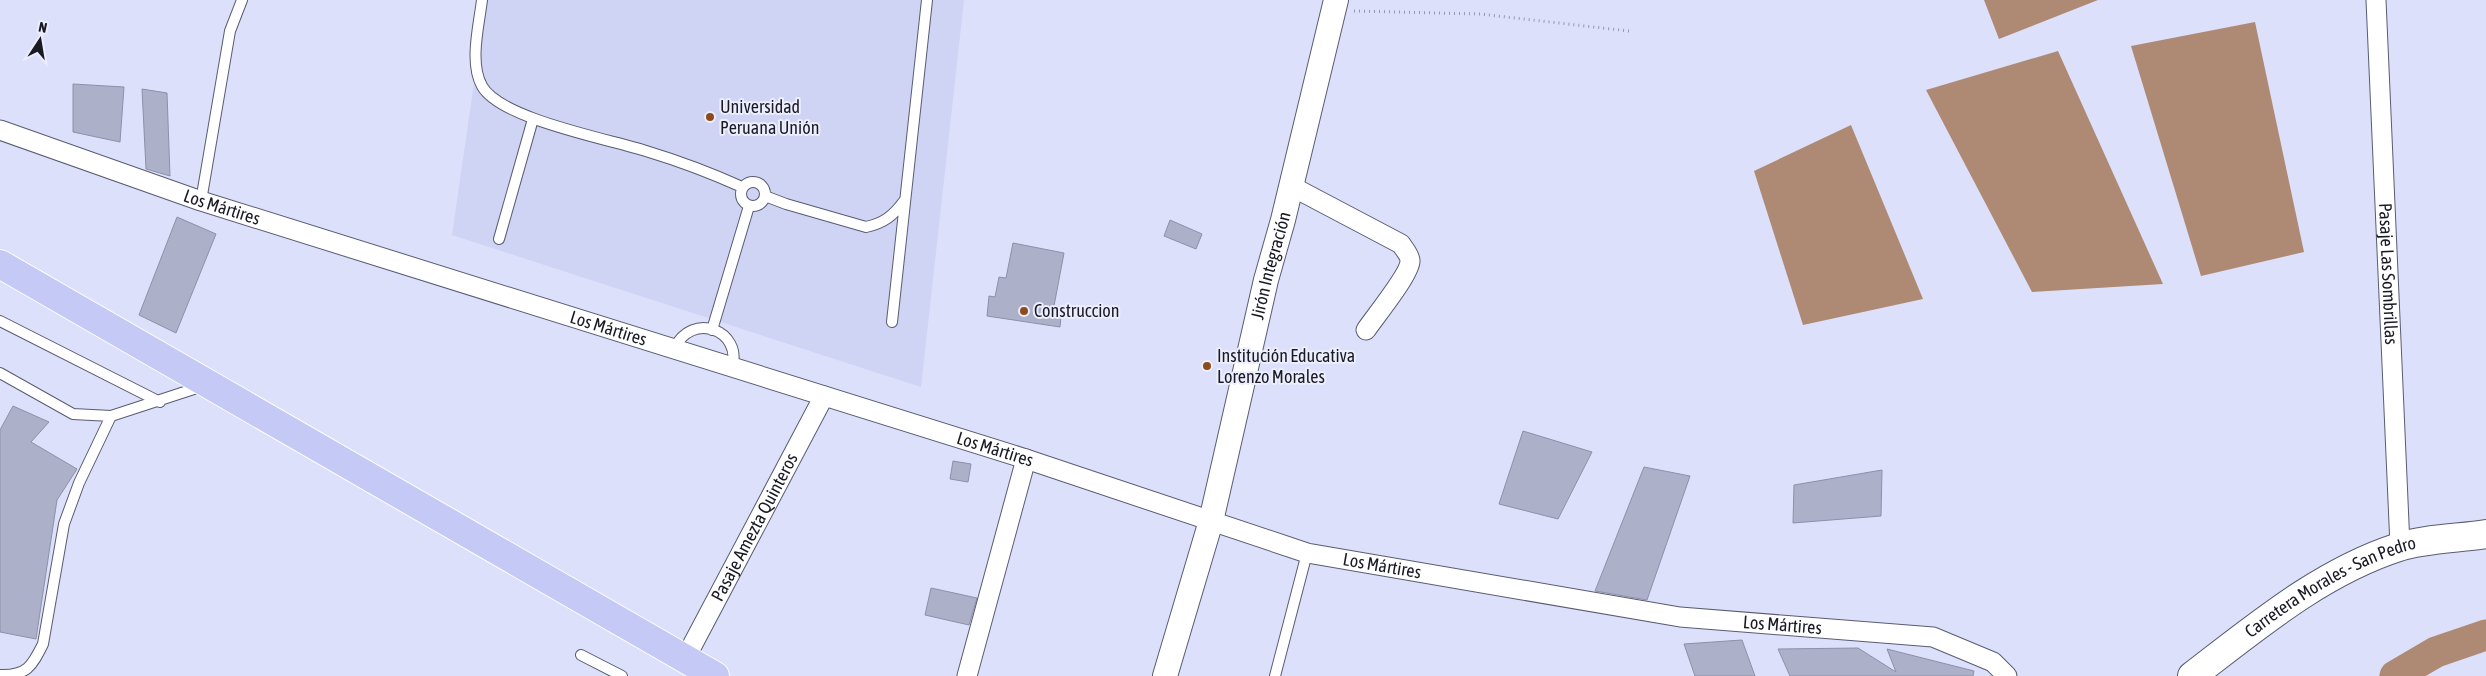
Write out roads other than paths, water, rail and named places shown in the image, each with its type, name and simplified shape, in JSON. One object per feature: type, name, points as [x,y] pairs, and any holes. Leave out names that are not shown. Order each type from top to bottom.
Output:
[{"type":"main road","points":[[0,264],[715,676]]},
{"type":"main road","name":"Carretera Morales - San Pedro","points":[[2192,676],[2269,616],[2348,568],[2400,546],[2486,534]]},
{"type":"street","name":"Pasaje Las Sombrillas","points":[[2376,0],[2400,546]]},
{"type":"street","name":"Jirón Integración","points":[[1165,676],[1211,521],[1266,280],[1291,186],[1334,5]]},
{"type":"street","name":"Los Mártires","points":[[0,130],[201,201],[1026,459],[1307,553],[1680,617],[1933,637],[1993,662],[2006,676]]},
{"type":"street","points":[[1291,186],[1401,244],[1407,252],[1410,262],[1406,273],[1366,330]]},
{"type":"street","name":"Pasaje Amezta Quinteros","points":[[685,659],[824,396]]},
{"type":"street","points":[[967,676],[1026,459]]},
{"type":"lane","points":[[201,201],[230,31],[242,0]]},
{"type":"lane","points":[[482,0],[477,56],[481,85],[492,99],[533,119],[647,151],[714,174],[742,187]]},
{"type":"lane","points":[[892,322],[927,0]]},
{"type":"lane","points":[[500,239],[533,119]]},
{"type":"lane","points":[[742,187],[752,181],[757,182],[765,190],[766,196],[760,205],[749,206]]},
{"type":"lane","points":[[742,187],[741,198],[749,206]]},
{"type":"lane","points":[[766,196],[786,204],[866,227],[889,219],[906,199]]},
{"type":"lane","points":[[712,330],[749,206]]},
{"type":"lane","points":[[0,322],[160,402]]},
{"type":"lane","points":[[674,349],[678,339],[689,330],[698,328],[712,330],[722,334],[732,346],[734,360],[732,367]]},
{"type":"lane","points":[[0,373],[73,414],[111,416],[160,402],[209,384]]},
{"type":"lane","points":[[0,675],[10,676],[25,672],[35,661],[43,644],[64,524],[79,483],[111,416]]},
{"type":"lane","points":[[1275,676],[1307,553]]},
{"type":"lane","points":[[581,655],[622,676]]},
{"type":"waterway","points":[[2395,676],[2436,652],[2486,635]]},
{"type":"place","name":"Universidad Peruana Unión","points":[[710,117]]},
{"type":"place","name":"Construccion","points":[[1024,311]]},
{"type":"place","name":"Institución Educativa Lorenzo Morales","points":[[1207,366]]}]
